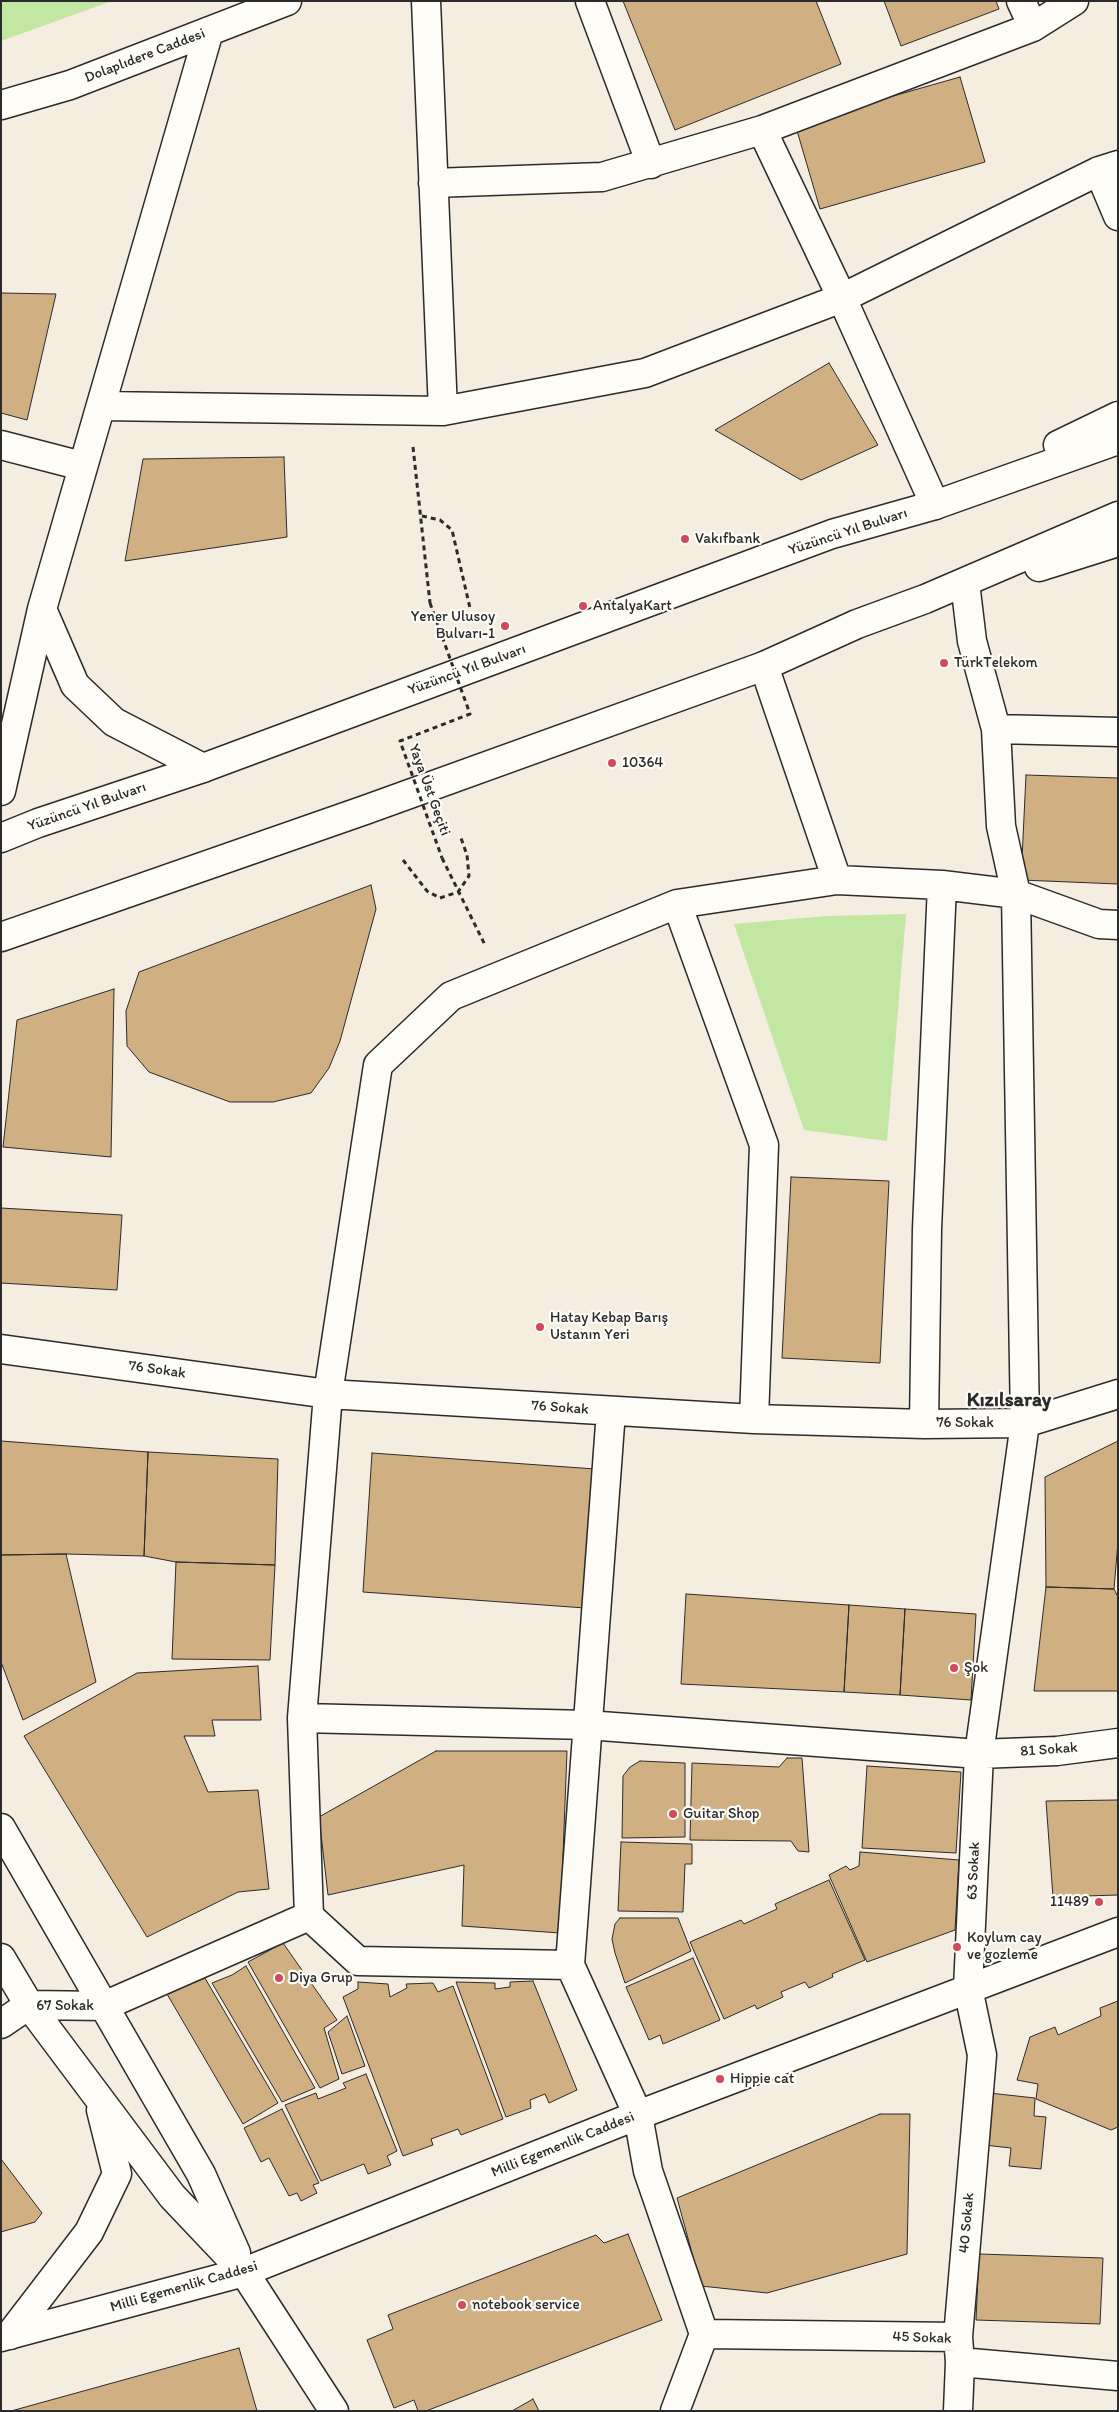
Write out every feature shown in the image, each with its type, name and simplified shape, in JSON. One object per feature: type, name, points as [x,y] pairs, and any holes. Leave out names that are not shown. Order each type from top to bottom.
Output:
[{"type":"street","name":"Dolaplıdere Caddesi","points":[[1,105],[70,85],[288,1]]},
{"type":"street","points":[[426,1],[443,411]]},
{"type":"street","points":[[590,1],[651,164]]},
{"type":"street","points":[[1021,1],[1033,27]]},
{"type":"street","points":[[433,183],[602,177],[651,164],[762,130],[1033,27],[1074,1]]},
{"type":"street","points":[[1,791],[42,609],[82,466],[102,406],[210,31]]},
{"type":"street","points":[[762,130],[842,298],[935,505]]},
{"type":"street","points":[[102,406],[443,411],[645,373],[842,298],[1108,168],[1118,216]]},
{"type":"street","name":"Yüzüncü Yıl Bulvarı","points":[[935,505],[1118,416]]},
{"type":"street","name":"Yüzüncü Yıl Bulvarı","points":[[1,838],[38,823],[203,768],[832,534],[935,505],[1118,440]]},
{"type":"street","points":[[1,446],[82,466]]},
{"type":"street","points":[[1,937],[764,666],[858,624],[925,599],[1118,516]]},
{"type":"street","points":[[925,599],[966,591],[1118,542]]},
{"type":"street","name":"63 Sokak","points":[[966,591],[972,641],[996,729],[1001,826],[1016,894],[1025,1423],[979,1754],[968,1988],[982,2054],[977,2108]]},
{"type":"street","points":[[42,609],[75,685],[114,722],[203,768]]},
{"type":"street","points":[[764,666],[837,880]]},
{"type":"street","points":[[996,729],[1118,732]]},
{"type":"street","points":[[1,822],[38,823]]},
{"type":"street","points":[[570,1965],[358,1961],[310,1916],[302,1718],[328,1394],[378,1065],[451,996],[677,904],[837,880],[942,885],[1016,894],[1099,924],[1118,925]]},
{"type":"street","points":[[924,1424],[928,1229],[942,885]]},
{"type":"street","points":[[677,904],[764,1145],[754,1419]]},
{"type":"street","name":"76 Sokak","points":[[1,1349],[328,1394],[754,1419],[924,1424],[1025,1423],[1118,1394]]},
{"type":"street","points":[[611,1411],[570,1965],[638,2115],[648,2171],[704,2334],[675,2411]]},
{"type":"street","name":"81 Sokak","points":[[302,1718],[587,1725],[979,1754],[1057,1752],[1118,1742]]},
{"type":"street","points":[[1,1828],[200,2174],[244,2272],[334,2411]]},
{"type":"street","points":[[104,2006],[310,1916]]},
{"type":"street","name":"Milli Egemenlik Caddesi","points":[[6,2336],[244,2272],[638,2115],[1118,1932]]},
{"type":"street","points":[[1,1958],[29,2005],[172,2196],[244,2272]]},
{"type":"street","name":"67 Sokak","points":[[1,2024],[29,2005],[104,2006]]},
{"type":"street","points":[[6,2336],[89,2232],[117,2174],[97,2097]]},
{"type":"street","name":"40 Sokak","points":[[958,2411],[959,2350],[977,2108]]},
{"type":"street","name":"45 Sokak","points":[[704,2334],[959,2350],[1118,2376]]},
{"type":"path","points":[[409,410],[422,516],[440,520],[452,530],[470,608]]},
{"type":"path","name":"Yaya Üst Geçiti","points":[[422,516],[430,603],[470,714],[400,741],[442,858],[458,892]]},
{"type":"path","points":[[403,860],[427,892],[440,898],[458,892],[469,876],[467,855],[461,838]]},
{"type":"path","points":[[458,892],[501,975]]},
{"type":"green space","points":[[1,1],[112,1],[1,41]]},
{"type":"green space","points":[[906,914],[887,1141],[804,1130],[734,924],[827,916]]},
{"type":"building","points":[[623,1],[816,1],[841,64],[675,130]]},
{"type":"building","points":[[884,1],[996,1],[999,9],[901,46]]},
{"type":"building","points":[[960,77],[985,162],[820,209],[795,124]]},
{"type":"building","points":[[1,293],[56,294],[27,420],[1,413]]},
{"type":"building","points":[[829,363],[878,445],[801,480],[715,430]]},
{"type":"building","points":[[284,457],[287,537],[125,561],[143,459]]},
{"type":"building","points":[[1026,775],[1118,778],[1118,884],[1021,880]]},
{"type":"building","points":[[371,885],[376,909],[340,1041],[329,1068],[311,1093],[273,1102],[230,1102],[149,1072],[127,1046],[126,1011],[139,972]]},
{"type":"building","points":[[114,989],[111,1157],[3,1147],[17,1020]]},
{"type":"building","points":[[791,1177],[889,1181],[880,1363],[782,1358]]},
{"type":"building","points":[[1,1208],[122,1215],[117,1290],[1,1283]]},
{"type":"building","points":[[1,1441],[148,1452],[144,1556],[1,1555]]},
{"type":"building","points":[[1118,1441],[1118,1542],[1114,1589],[1046,1587],[1045,1477]]},
{"type":"building","points":[[148,1452],[278,1459],[275,1565],[176,1562],[144,1556]]},
{"type":"building","points":[[372,1453],[595,1469],[585,1608],[363,1592]]},
{"type":"building","points":[[66,1554],[96,1682],[23,1720],[1,1662],[1,1555]]},
{"type":"building","points":[[176,1562],[275,1565],[270,1660],[172,1659]]},
{"type":"building","points":[[1046,1587],[1114,1589],[1118,1597],[1118,1691],[1034,1691]]},
{"type":"building","points":[[686,1594],[849,1605],[844,1692],[681,1684]]},
{"type":"building","points":[[849,1605],[905,1609],[900,1695],[844,1692]]},
{"type":"building","points":[[905,1609],[976,1614],[971,1700],[900,1695]]},
{"type":"building","points":[[258,1666],[261,1720],[212,1720],[215,1736],[184,1736],[208,1792],[258,1790],[269,1889],[238,1892],[147,1937],[24,1736],[137,1673]]},
{"type":"building","points":[[436,1751],[567,1751],[560,1933],[462,1926],[464,1865],[328,1895],[319,1817]]},
{"type":"building","points":[[787,1758],[802,1758],[809,1852],[798,1851],[791,1841],[690,1840],[692,1763],[779,1767]]},
{"type":"building","points":[[640,1761],[685,1763],[685,1837],[622,1838],[623,1776],[630,1767]]},
{"type":"building","points":[[867,1766],[961,1772],[956,1853],[862,1848]]},
{"type":"building","points":[[1118,1800],[1118,1895],[1053,1897],[1046,1801]]},
{"type":"building","points":[[621,1842],[692,1844],[692,1864],[685,1864],[683,1912],[618,1911]]},
{"type":"building","points":[[860,1852],[959,1860],[955,1930],[867,1962],[829,1875],[846,1866],[850,1870],[859,1866]]},
{"type":"building","points":[[829,1880],[865,1960],[832,1974],[833,1977],[809,1988],[805,1982],[781,1992],[783,1997],[757,2009],[755,2005],[724,2019],[690,1942],[741,1920],[744,1924],[777,1909],[775,1904]]},
{"type":"building","points":[[620,1918],[678,1918],[691,1951],[625,1983],[612,1939],[615,1924]]},
{"type":"building","points":[[283,1943],[337,2020],[324,2028],[339,2079],[320,2088],[248,1962]]},
{"type":"building","points":[[693,1958],[720,2020],[663,2044],[660,2035],[649,2040],[626,1987]]},
{"type":"building","points":[[246,1966],[315,2088],[282,2102],[212,1983],[232,1975]]},
{"type":"building","points":[[202,1973],[278,2103],[243,2124],[167,1994]]},
{"type":"building","points":[[533,1981],[577,2090],[549,2103],[545,2094],[530,2100],[531,2108],[506,2117],[456,1982],[495,1983],[495,1989],[510,1987],[510,1982]]},
{"type":"building","points":[[358,1982],[388,1984],[390,1997],[407,1988],[406,1984],[433,1983],[438,1992],[453,1986],[503,2119],[461,2135],[458,2129],[431,2139],[433,2145],[403,2156],[343,1997],[358,1989]]},
{"type":"building","points":[[1118,2001],[1118,2127],[1111,2130],[1036,2099],[1038,2084],[1017,2080],[1030,2037],[1055,2027],[1058,2035],[1101,2016],[1100,2008]]},
{"type":"building","points":[[347,2016],[365,2066],[342,2074],[328,2032]]},
{"type":"building","points":[[366,2074],[397,2151],[387,2156],[391,2165],[368,2174],[364,2164],[321,2181],[285,2105],[316,2093],[318,2099],[346,2088],[343,2083]]},
{"type":"building","points":[[989,2093],[1035,2098],[1034,2116],[1046,2117],[1041,2169],[1009,2166],[1011,2148],[984,2145]]},
{"type":"building","points":[[282,2109],[319,2183],[313,2185],[317,2193],[301,2201],[297,2193],[289,2196],[269,2158],[261,2162],[244,2128]]},
{"type":"building","points":[[880,2114],[910,2114],[907,2254],[767,2293],[701,2286],[677,2198]]},
{"type":"building","points":[[1,2159],[42,2213],[35,2222],[1,2232]]},
{"type":"building","points":[[628,2234],[662,2320],[426,2411],[418,2411],[414,2400],[394,2408],[367,2340],[393,2329],[388,2315],[596,2235],[604,2243]]},
{"type":"building","points":[[979,2254],[1103,2258],[1100,2324],[976,2320]]},
{"type":"building","points":[[239,2348],[257,2411],[11,2411]]},
{"type":"building","points":[[533,2399],[539,2411],[512,2411]]},
{"type":"place","name":"Vakıfbank","points":[[685,539]]},
{"type":"place","name":"AntalyaKart","points":[[583,606]]},
{"type":"place","name":"Yener Ulusoy Bulvarı-1","points":[[505,626]]},
{"type":"place","name":"TürkTelekom","points":[[944,663]]},
{"type":"place","name":"10364","points":[[612,763]]},
{"type":"place","name":"Hatay Kebap Barış Ustanın Yeri","points":[[540,1327]]},
{"type":"place","name":"Şok","points":[[954,1668]]},
{"type":"place","name":"Guitar Shop","points":[[673,1814]]},
{"type":"place","name":"11489","points":[[1099,1902]]},
{"type":"place","name":"Koylum cay ve gozleme","points":[[957,1947]]},
{"type":"place","name":"Diya Grup","points":[[279,1978]]},
{"type":"place","name":"Hippie cat","points":[[720,2079]]},
{"type":"place","name":"notebook service","points":[[462,2305]]},
{"type":"district","name":"Kızılsaray","points":[[1009,1401]]}]
